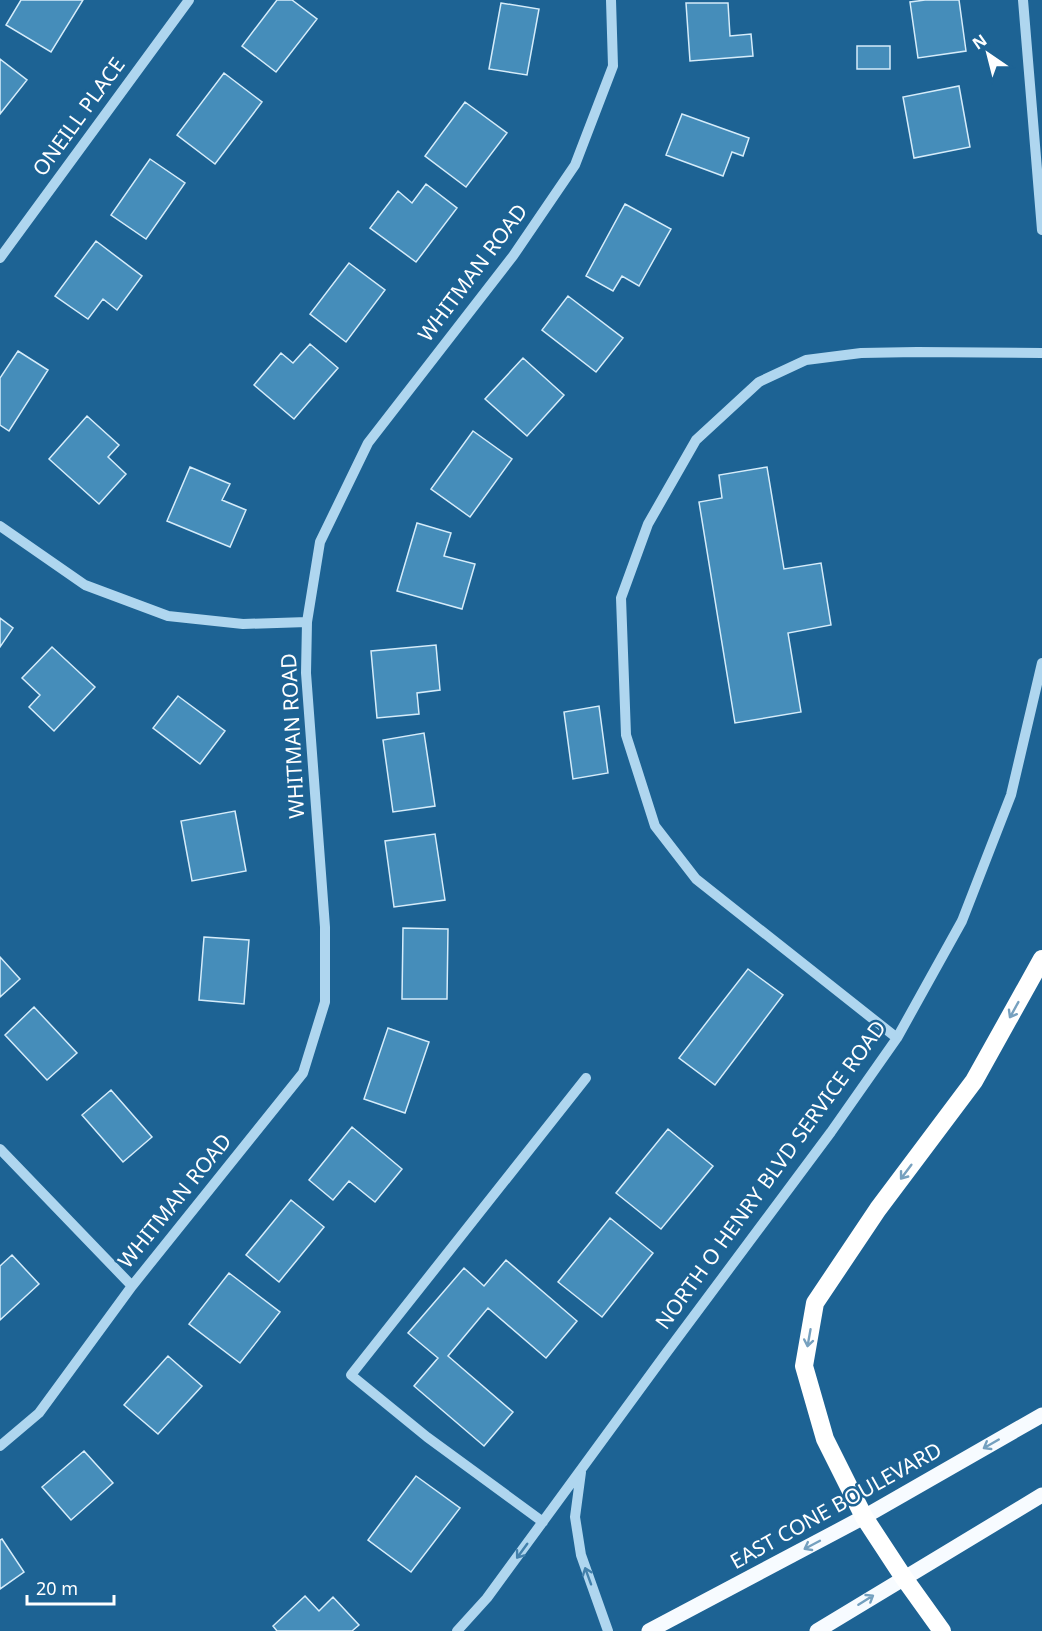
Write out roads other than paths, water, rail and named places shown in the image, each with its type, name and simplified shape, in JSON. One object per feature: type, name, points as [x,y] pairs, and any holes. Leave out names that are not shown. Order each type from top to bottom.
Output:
[{"type":"highway","points":[[942,1631],[864,1517],[825,1439],[804,1366],[815,1303],[878,1209],[974,1082],[1042,959]]},
{"type":"main road","name":"EAST CONE BOULEVARD","points":[[649,1631],[864,1517],[1042,1415]]},
{"type":"main road","points":[[817,1631],[1042,1495]]},
{"type":"street","name":"ONEILL PLACE","points":[[0,258],[189,0]]},
{"type":"street","name":"WHITMAN ROAD","points":[[0,1446],[39,1413],[132,1286],[303,1073],[325,1002],[325,927],[306,673],[307,622],[320,542],[368,443],[513,256],[575,165],[613,66],[611,0]]},
{"type":"street","points":[[1023,0],[1042,230]]},
{"type":"street","points":[[897,1038],[696,879],[655,826],[626,735],[621,598],[648,524],[696,440],[759,382],[806,360],[861,353],[1042,353]]},
{"type":"street","points":[[0,526],[85,585],[168,616],[243,624],[307,622]]},
{"type":"street","name":"NORTH O HENRY BLVD SERVICE ROAD","points":[[457,1631],[487,1598],[582,1470],[831,1132],[897,1038],[962,921],[1007,805],[1027,733],[1042,663]]},
{"type":"street","points":[[543,1522],[427,1437],[351,1375],[586,1078]]},
{"type":"street","points":[[0,1149],[132,1286]]},
{"type":"street","points":[[582,1470],[575,1517],[581,1555],[608,1631]]}]
